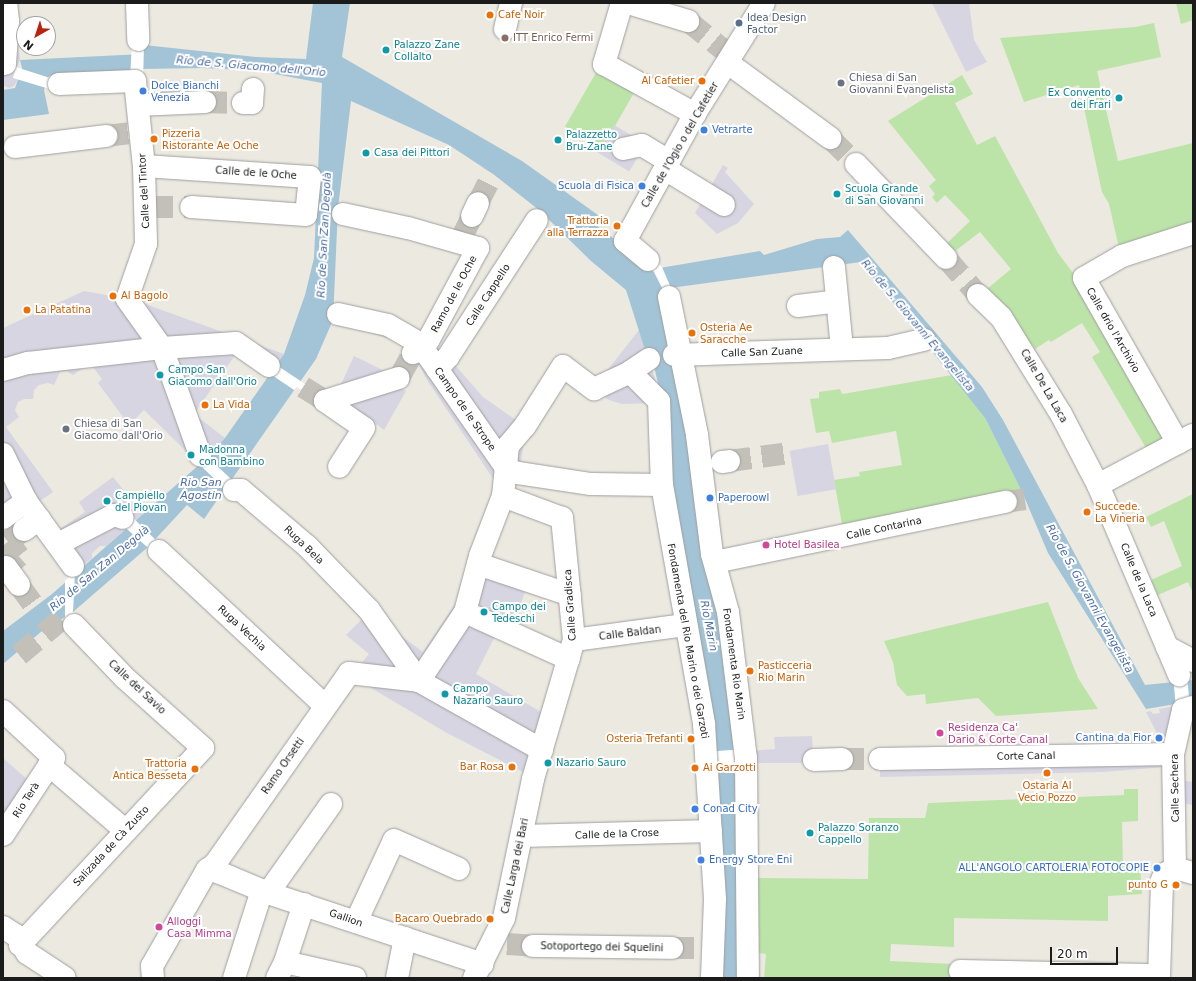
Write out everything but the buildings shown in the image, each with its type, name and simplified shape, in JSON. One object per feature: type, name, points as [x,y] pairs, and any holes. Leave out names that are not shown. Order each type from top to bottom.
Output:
[{"type":"street","points":[[6,3],[8,21],[8,65]]},
{"type":"street","points":[[137,3],[138,40]]},
{"type":"street","points":[[505,29],[511,3]]},
{"type":"street","points":[[622,3],[604,64],[695,114]]},
{"type":"street","points":[[628,3],[688,21]]},
{"type":"street","name":"Calle de l'Ogio o del Cafetier","points":[[648,260],[625,241],[695,114],[764,3]]},
{"type":"street","points":[[728,63],[830,138]]},
{"type":"street","name":"Calle del Tintor","points":[[59,84],[135,81],[138,104],[136,133],[144,166],[148,207],[146,244],[127,299],[162,348]]},
{"type":"street","points":[[138,104],[205,102]]},
{"type":"street","points":[[15,147],[106,136]]},
{"type":"street","points":[[623,149],[642,145],[667,165],[724,205]]},
{"type":"street","points":[[856,164],[946,258]]},
{"type":"street","name":"Calle de le Oche","points":[[144,166],[310,177],[306,216],[191,206]]},
{"type":"street","name":"Ramo de le Oche","points":[[343,214],[466,243],[421,346]]},
{"type":"street","name":"Calle Cappello","points":[[437,369],[448,357],[537,220]]},
{"type":"street","name":"Calle drio l'Archivio","points":[[1186,439],[1084,278],[1122,256],[1193,233]]},
{"type":"street","points":[[834,267],[842,349]]},
{"type":"street","name":"Calle De La Laca","points":[[978,296],[1001,317],[1018,342],[1061,414],[1098,485]]},
{"type":"street","name":"Fondamenta Rio Marin","points":[[669,297],[678,354],[715,464],[715,562],[728,612],[748,758],[748,978]]},
{"type":"street","points":[[798,306],[837,301]]},
{"type":"street","points":[[338,314],[388,325],[421,346]]},
{"type":"street","name":"Calle San Zuane","points":[[678,354],[888,348],[924,340]]},
{"type":"street","points":[[3,370],[28,363],[162,348],[236,343],[269,366]]},
{"type":"street","name":"Campo de le Strope","points":[[421,346],[508,482]]},
{"type":"street","points":[[162,348],[200,455]]},
{"type":"street","points":[[630,372],[649,359]]},
{"type":"street","name":"Campo de le Strope","points":[[508,482],[508,446],[525,426],[563,366],[594,389],[630,372]]},
{"type":"street","name":"Fondamenta del Rio Marin o dei Garzoti","points":[[630,372],[659,401],[662,485],[685,625],[704,724],[715,899],[710,949],[712,978]]},
{"type":"street","points":[[339,467],[364,428],[325,401],[399,378]]},
{"type":"street","points":[[1098,485],[1186,439]]},
{"type":"street","points":[[3,454],[13,511],[58,544],[73,566]]},
{"type":"street","points":[[542,750],[419,681],[465,612],[479,560],[508,482],[662,485]]},
{"type":"street","name":"Calle Gradisca","points":[[508,482],[562,518],[570,595],[572,649],[542,750]]},
{"type":"street","name":"Calle de la Laca","points":[[1098,485],[1167,648],[1190,665]]},
{"type":"street","name":"Ruga Bela","points":[[234,490],[241,490],[307,546],[368,610],[419,681]]},
{"type":"street","name":"Calle Contarina","points":[[715,562],[1006,502]]},
{"type":"street","points":[[58,544],[114,515],[123,518]]},
{"type":"street","name":"Ruga Vechia","points":[[159,551],[326,706]]},
{"type":"street","points":[[479,560],[570,595]]},
{"type":"street","points":[[6,567],[19,585]]},
{"type":"street","points":[[465,612],[572,649]]},
{"type":"street","name":"Calle del Savio","points":[[74,625],[124,677],[203,748]]},
{"type":"street","name":"Calle Baldan","points":[[572,649],[685,625]]},
{"type":"street","name":"Ramo Orsetti","points":[[153,978],[152,966],[207,870],[215,864],[326,706],[348,672],[419,681]]},
{"type":"street","name":"Calle Sechera","points":[[1184,870],[1178,793],[1173,754],[1188,708]]},
{"type":"street","points":[[3,711],[54,758],[49,765],[126,831]]},
{"type":"street","name":"Salizada de Cà Zusto","points":[[20,945],[203,748]]},
{"type":"street","name":"Calle Larga dei Bari","points":[[478,971],[499,944],[533,779],[542,750]]},
{"type":"street","name":"Corte Canal","points":[[880,759],[1173,754]]},
{"type":"street","points":[[814,760],[842,759]]},
{"type":"street","name":"Rio Terà","points":[[6,822],[49,765]]},
{"type":"street","points":[[234,978],[265,892],[331,804]]},
{"type":"street","name":"Calle de la Crose","points":[[522,836],[711,831]]},
{"type":"street","points":[[356,922],[394,840],[459,869]]},
{"type":"street","name":"Gallion","points":[[215,864],[218,872],[265,892],[405,938],[478,971]]},
{"type":"street","points":[[960,971],[1026,976],[1159,976],[1162,880],[1165,874],[1184,870]]},
{"type":"street","points":[[304,904],[281,970],[355,978]]},
{"type":"street","points":[[3,927],[17,936],[20,945],[28,954],[56,976]]},
{"type":"street","points":[[397,978],[405,938]]},
{"type":"street","name":"Sotoportego dei Squelini","points":[[533,946],[672,948]]},
{"type":"green space","points":[[1176,3],[1193,3],[1193,20],[1181,24]]},
{"type":"green space","points":[[1154,23],[1161,57],[1097,71],[1118,161],[1193,143],[1193,225],[1119,248],[1109,204],[1102,192],[1079,85],[1024,102],[1000,38],[1135,27]]},
{"type":"green space","points":[[597,71],[634,92],[602,148],[565,126]]},
{"type":"green space","points":[[962,75],[973,94],[955,103],[977,145],[995,136],[1058,253],[1073,273],[1162,429],[1164,436],[1160,442],[1146,448],[1092,357],[1100,352],[1082,323],[1051,342],[1049,340],[1035,349],[1032,344],[1028,346],[987,289],[1011,269],[980,232],[950,255],[943,247],[970,221],[945,195],[937,203],[932,197],[935,194],[929,186],[936,180],[888,121]]},
{"type":"green space","points":[[952,375],[985,418],[1023,494],[843,530],[834,480],[860,476],[859,472],[902,465],[896,431],[832,443],[829,431],[816,433],[810,399],[819,398],[819,392],[840,389],[842,394]]},
{"type":"green space","points":[[1193,494],[1193,593],[1188,582],[1158,595],[1151,580],[1182,566],[1164,521],[1151,527],[1146,517]]},
{"type":"green space","points":[[1048,602],[1078,678],[1098,709],[996,716],[978,698],[926,704],[925,694],[907,696],[897,685],[893,662],[884,641]]},
{"type":"green space","points":[[1124,789],[1138,789],[1138,821],[1122,822],[1123,866],[1140,866],[1142,894],[1108,896],[1108,921],[954,918],[954,947],[891,944],[890,961],[953,964],[953,978],[764,978],[766,954],[759,953],[753,878],[868,879],[869,818],[925,818],[928,803],[1124,795]]},
{"type":"shaded area","points":[[932,3],[969,3],[974,40],[987,62],[966,72]]},
{"type":"shaded area","points":[[3,18],[14,23],[16,35],[16,56],[20,56],[20,59],[13,77],[18,79],[14,86],[9,88],[3,85]]},
{"type":"shaded area","points":[[614,125],[646,144],[629,171],[598,152]]},
{"type":"shaded area","points":[[723,165],[728,168],[725,172],[754,204],[738,223],[717,234],[695,213]]},
{"type":"shaded area","name":"Campo San Giacomo dall'Orio","points":[[84,291],[134,300],[284,354],[276,365],[238,351],[194,414],[225,438],[207,457],[195,460],[144,410],[129,425],[98,383],[102,379],[90,363],[73,375],[66,371],[60,372],[54,385],[48,383],[39,385],[34,390],[33,399],[24,399],[18,402],[15,410],[19,417],[6,427],[53,492],[37,503],[54,533],[85,512],[79,502],[113,477],[143,514],[136,520],[128,513],[127,528],[106,546],[100,546],[92,553],[92,558],[77,570],[36,525],[26,532],[3,503],[3,328]]},
{"type":"shaded area","points":[[332,306],[388,320],[420,331],[448,357],[483,397],[527,428],[519,471],[511,494],[498,486],[429,383],[406,342],[390,331],[386,338],[333,320]]},
{"type":"shaded area","points":[[639,330],[662,400],[657,403],[622,404],[609,400],[599,394],[595,386]]},
{"type":"shaded area","points":[[354,356],[403,380],[399,387],[406,391],[384,430],[375,423],[338,475],[357,429],[336,395]]},
{"type":"shaded area","points":[[828,444],[836,489],[798,496],[790,451]]},
{"type":"shaded area","name":"Campo Nazario Sauro","points":[[465,574],[528,582],[515,622],[496,634],[476,674],[560,723],[525,773],[447,733],[351,676],[369,654],[346,635],[365,616],[392,629],[423,652],[457,601]]},
{"type":"shaded area","points":[[1176,706],[1193,716],[1187,745],[1175,744],[1166,767],[1103,772],[880,777],[880,759],[1162,743],[1146,712],[1151,711],[1153,714],[1160,713],[1159,709]]},
{"type":"shaded area","points":[[812,736],[814,763],[751,763],[749,751],[775,749],[774,737]]},
{"type":"shaded area","points":[[3,758],[28,780],[3,820]]},
{"type":"shaded area","points":[[1181,780],[1193,782],[1193,805],[1183,803]]},
{"type":"water","points":[[313,3],[350,3],[342,57],[522,161],[598,215],[593,223],[654,269],[760,251],[764,255],[817,239],[840,237],[848,230],[982,387],[1003,420],[1145,685],[1193,680],[1193,701],[1146,709],[1048,553],[1023,494],[985,418],[861,262],[663,289],[721,625],[737,748],[738,978],[715,978],[718,901],[666,494],[664,409],[650,349],[645,350],[626,290],[591,261],[539,210],[493,174],[449,145],[351,101],[338,208],[333,320],[316,359],[204,519],[187,505],[148,547],[73,612],[42,631],[3,664],[3,631],[52,594],[200,464],[225,438],[284,354],[305,295],[314,258],[322,83],[259,71],[203,68],[142,69],[127,71],[126,75],[49,76],[44,90],[49,114],[3,120],[3,90],[15,88],[22,68],[20,60],[143,54],[144,45],[256,57],[306,59]]},
{"type":"pier","points":[[132,40],[144,45],[143,81],[130,81]]},
{"type":"pier","points":[[16,67],[53,79],[53,90],[13,78]]},
{"type":"pier","points":[[651,256],[662,267],[671,288],[663,290],[654,272],[645,264]]},
{"type":"pier","points":[[272,362],[305,384],[301,390],[297,387],[294,390],[266,371]]},
{"type":"pier","points":[[202,452],[239,486],[231,494],[194,460]]},
{"type":"pier","points":[[128,513],[163,547],[155,554],[119,522]]},
{"type":"pier","points":[[67,568],[75,573],[73,612],[77,622],[65,621],[65,581],[69,577]]},
{"type":"pier","points":[[1187,674],[1190,706],[1176,707],[1173,675]]},
{"type":"pier","points":[[745,749],[746,765],[708,768],[707,752]]},
{"type":"tunnel","points":[[688,21],[732,57]]},
{"type":"tunnel","points":[[205,102],[243,103]]},
{"type":"tunnel","points":[[106,136],[132,133]]},
{"type":"tunnel","points":[[830,138],[856,164]]},
{"type":"tunnel","points":[[478,203],[493,174]]},
{"type":"tunnel","points":[[151,207],[191,207]]},
{"type":"tunnel","points":[[461,239],[472,216]]},
{"type":"tunnel","points":[[946,258],[978,295]]},
{"type":"tunnel","points":[[399,378],[413,353]]},
{"type":"tunnel","points":[[303,387],[325,401]]},
{"type":"tunnel","points":[[729,461],[790,453]]},
{"type":"tunnel","points":[[1006,502],[1025,499]]},
{"type":"tunnel","points":[[3,570],[19,556],[8,542],[24,530]]},
{"type":"tunnel","points":[[19,585],[33,604]]},
{"type":"tunnel","points":[[19,655],[63,618]]},
{"type":"tunnel","points":[[842,759],[880,759]]},
{"type":"tunnel","points":[[507,944],[533,946]]},
{"type":"tunnel","points":[[672,948],[707,948]]},
{"type":"place","name":"Cafe Noir","points":[[490,15]]},
{"type":"place","name":"Idea Design Factor","points":[[739,23]]},
{"type":"place","name":"ITT Enrico Fermi","points":[[505,38]]},
{"type":"place","name":"Palazzo Zane Collalto","points":[[386,50]]},
{"type":"place","name":"Al Cafetier","points":[[702,81]]},
{"type":"place","name":"Chiesa di San Giovanni Evangelista","points":[[841,83]]},
{"type":"place","name":"Dolce Bianchi Venezia","points":[[143,91]]},
{"type":"place","name":"Ex Convento dei Frari","points":[[1119,98]]},
{"type":"place","name":"Vetrarte","points":[[704,130]]},
{"type":"place","name":"Pizzeria Ristorante Ae Oche","points":[[154,139]]},
{"type":"place","name":"Palazzetto Bru-Zane","points":[[558,140]]},
{"type":"place","name":"Casa dei Pittori","points":[[366,153]]},
{"type":"place","name":"Scuola di Fisica","points":[[642,186]]},
{"type":"place","name":"Scuola Grande di San Giovanni","points":[[837,194]]},
{"type":"place","name":"Trattoria alla Terrazza","points":[[617,226]]},
{"type":"place","name":"Al Bagolo","points":[[113,296]]},
{"type":"place","name":"La Patatina","points":[[27,310]]},
{"type":"place","name":"Osteria Ae Saracche","points":[[692,333]]},
{"type":"place","name":"Campo San Giacomo dall'Orio","points":[[160,375]]},
{"type":"place","name":"La Vida","points":[[205,405]]},
{"type":"place","name":"Chiesa di San Giacomo dall'Orio","points":[[66,429]]},
{"type":"place","name":"Madonna con Bambino","points":[[191,455]]},
{"type":"place","name":"Paperoowl","points":[[710,498]]},
{"type":"place","name":"Campiello del Piovan","points":[[107,501]]},
{"type":"place","name":"Succede. La Vineria","points":[[1087,512]]},
{"type":"place","name":"Hotel Basilea","points":[[766,545]]},
{"type":"place","name":"Campo dei Tedeschi","points":[[484,612]]},
{"type":"place","name":"Pasticceria Rio Marin","points":[[750,671]]},
{"type":"place","name":"Campo Nazario Sauro","points":[[445,694]]},
{"type":"place","name":"Residenza Ca' Dario & Corte Canal","points":[[940,733]]},
{"type":"place","name":"Cantina da Fior","points":[[1159,738]]},
{"type":"place","name":"Osteria Trefanti","points":[[691,739]]},
{"type":"place","name":"Nazario Sauro","points":[[548,763]]},
{"type":"place","name":"Bar Rosa","points":[[512,767]]},
{"type":"place","name":"Ai Garzotti","points":[[695,768]]},
{"type":"place","name":"Trattoria Antica Besseta","points":[[195,769]]},
{"type":"place","name":"Ostaria Al Vecio Pozzo","points":[[1047,773]]},
{"type":"place","name":"Conad City","points":[[695,809]]},
{"type":"place","name":"Palazzo Soranzo Cappello","points":[[810,833]]},
{"type":"place","name":"Energy Store Eni","points":[[701,860]]},
{"type":"place","name":"ALL'ANGOLO CARTOLERIA FOTOCOPIE","points":[[1157,868]]},
{"type":"place","name":"punto G","points":[[1176,885]]},
{"type":"place","name":"Bacaro Quebrado","points":[[490,919]]},
{"type":"place","name":"Alloggi Casa Mimma","points":[[159,927]]},
{"type":"water label","name":"Rio de S. Giacomo dell'Orio","points":[[251,67]]},
{"type":"water label","name":"Rio de San Zan Degolà","points":[[325,235]]},
{"type":"water label","name":"Rio de S. Giovanni Evangelista","points":[[917,326]]},
{"type":"water label","name":"Rio San Agostin","points":[[201,490]]},
{"type":"water label","name":"Rio de San Zan Degolà","points":[[100,569]]},
{"type":"water label","name":"Rio de S. Giovanni Evangelista","points":[[1089,599]]},
{"type":"water label","name":"Rio Marin","points":[[708,626]]}]
